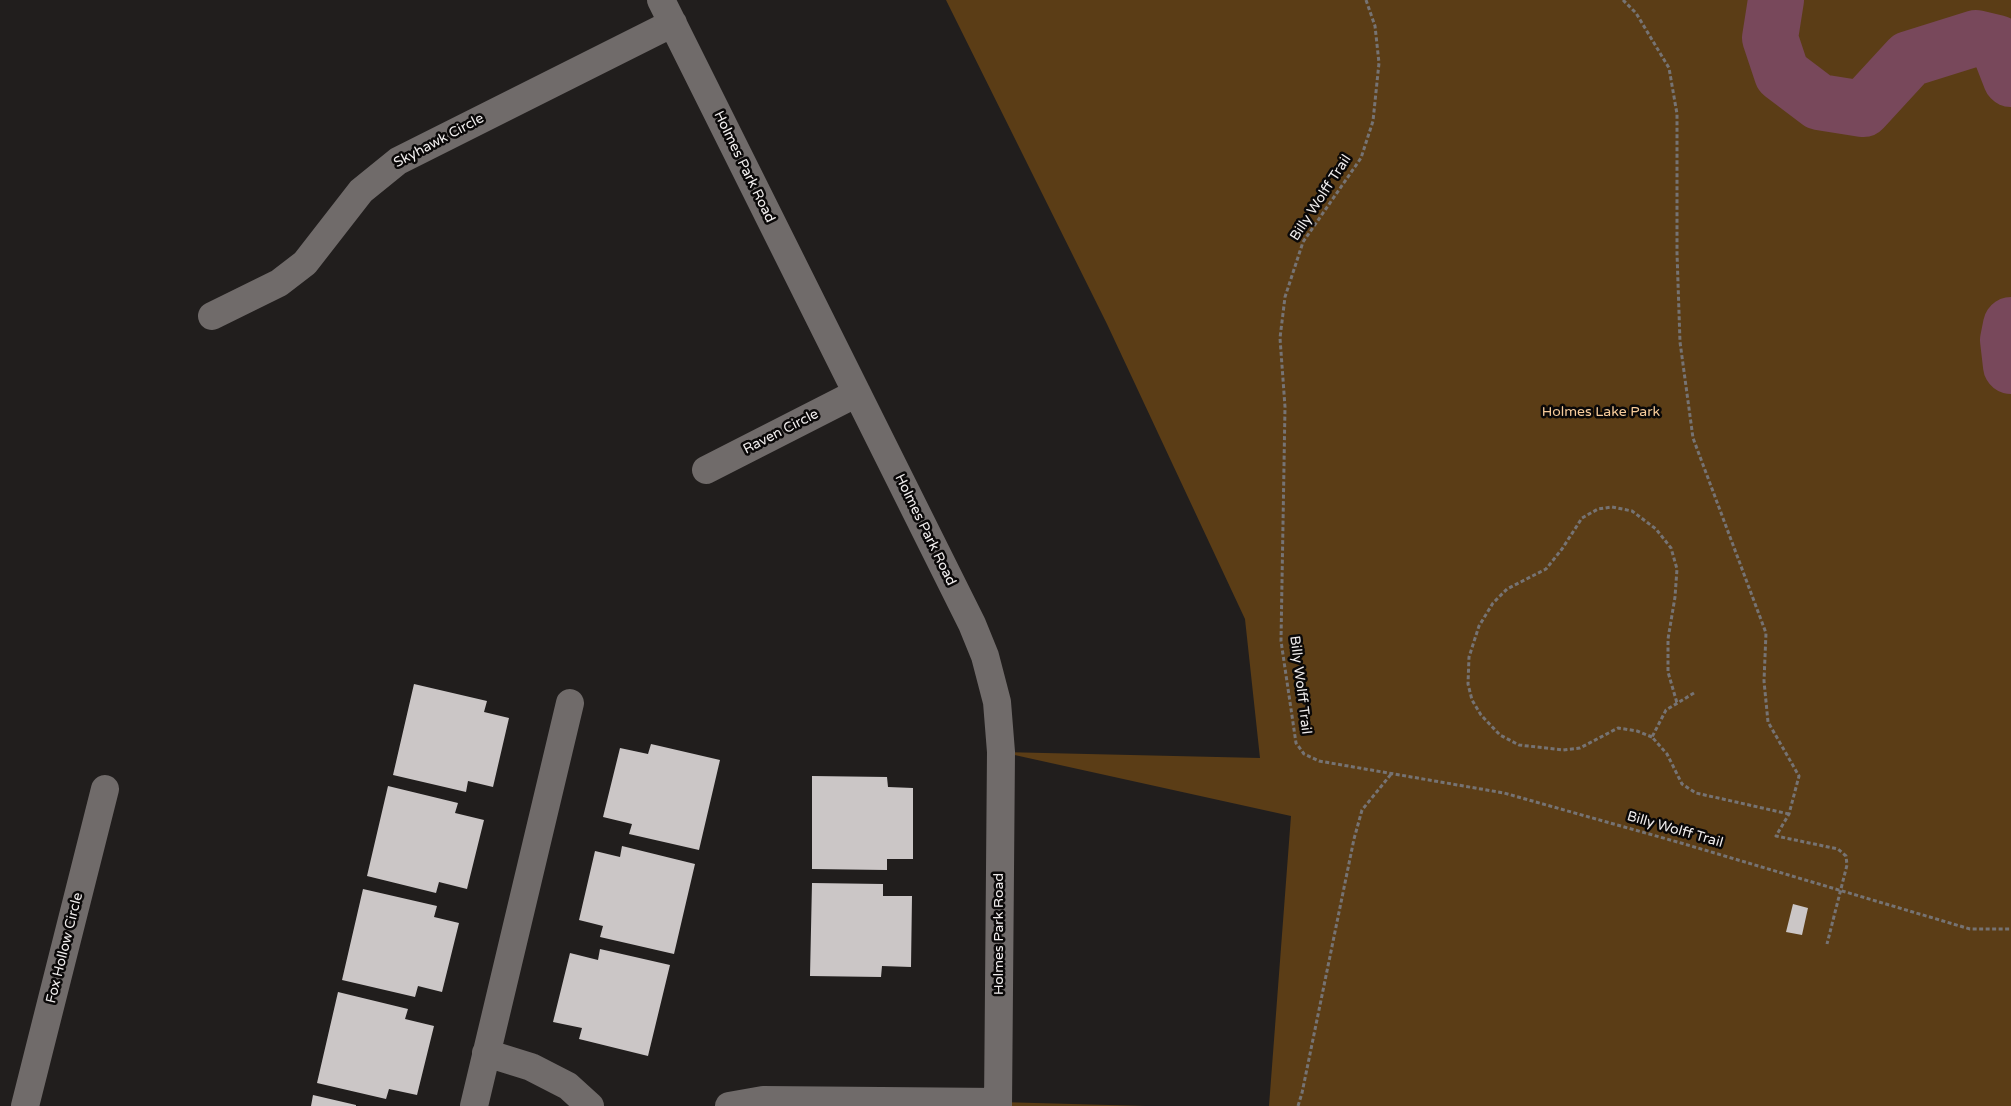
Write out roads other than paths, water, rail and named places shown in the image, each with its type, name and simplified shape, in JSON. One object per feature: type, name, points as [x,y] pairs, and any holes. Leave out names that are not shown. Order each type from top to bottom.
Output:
[{"type":"street","name":"Skyhawk Circle","points":[[212,316],[279,283],[305,263],[361,191],[398,161],[667,11]]},
{"type":"street","name":"Holmes Park Road","points":[[667,11],[972,624],[985,656],[997,702],[1001,752],[998,1104]]},
{"type":"street","name":"Raven Circle","points":[[706,470],[857,393]]},
{"type":"street","points":[[474,1106],[570,703]]},
{"type":"street","name":"Fox Hollow Circle","points":[[25,1106],[105,789]]},
{"type":"street","points":[[486,1053],[531,1067],[568,1086],[590,1106]]},
{"type":"street","points":[[729,1106],[763,1100],[998,1104]]},
{"type":"waterway","points":[[1776,0],[1770,38],[1782,74],[1819,102],[1863,109],[1909,59],[1976,38],[1997,43],[2011,79]]},
{"type":"waterway","points":[[2011,325],[2008,340],[2011,366]]},
{"type":"park label","name":"Holmes Lake Park","points":[[1601,412]]}]
